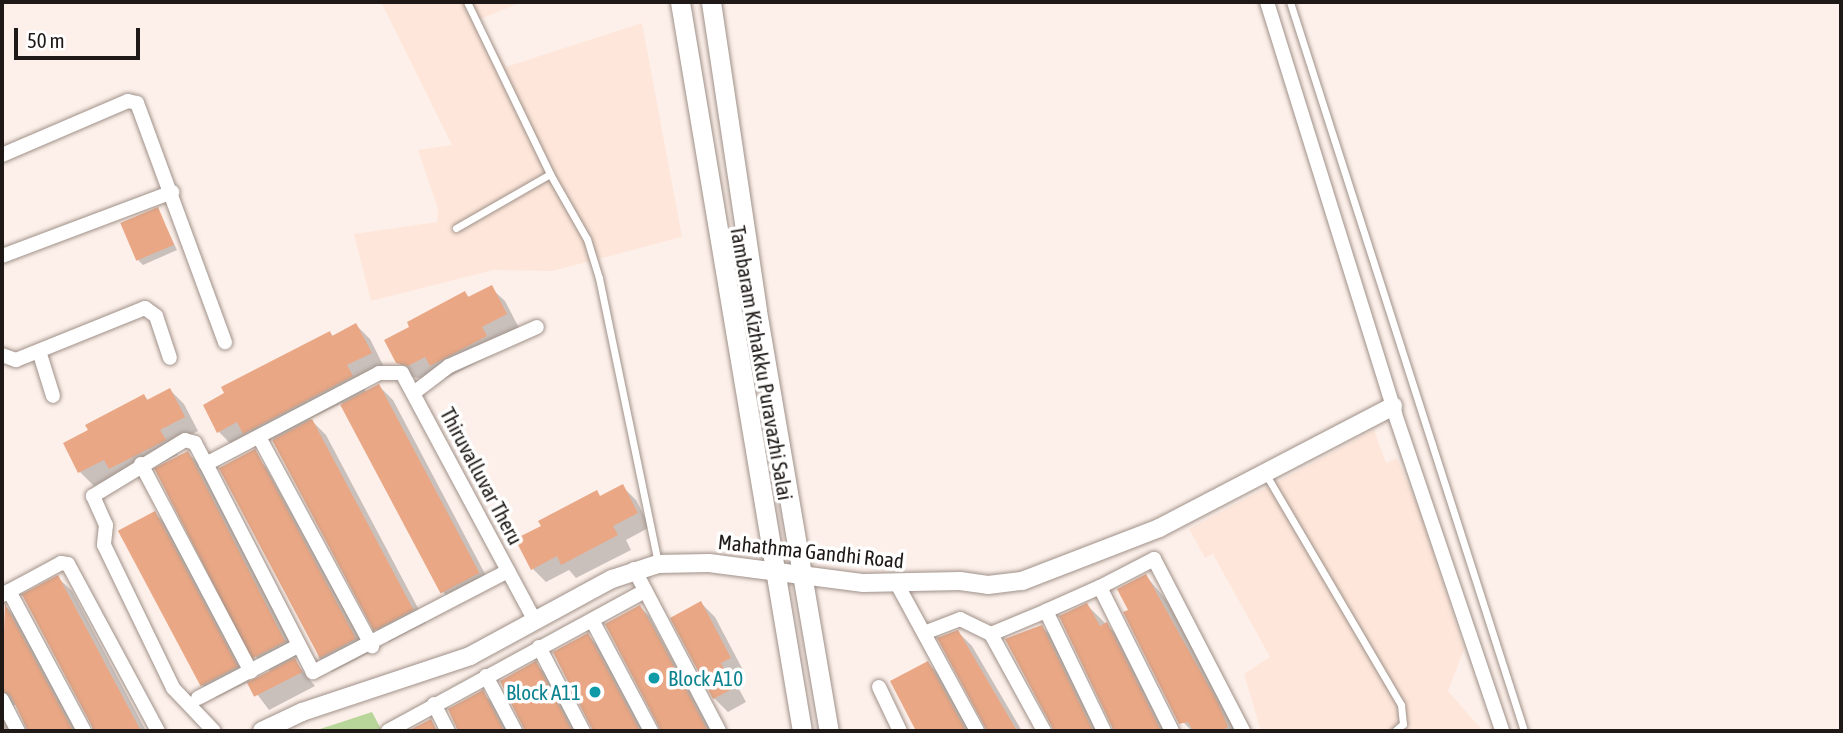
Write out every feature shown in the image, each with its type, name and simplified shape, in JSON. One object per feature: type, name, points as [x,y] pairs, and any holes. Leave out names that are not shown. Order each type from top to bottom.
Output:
[{"type":"main road","name":"Tambaram Kizhakku Puravazhi Salai","points":[[680,2],[735,352],[802,731]]},
{"type":"main road","name":"Tambaram Kizhakku Puravazhi Salai","points":[[711,2],[757,311],[829,731]]},
{"type":"street","points":[[1267,2],[1392,406],[1503,731]]},
{"type":"street","points":[[2,155],[134,100],[141,107],[225,342]]},
{"type":"street","points":[[2,257],[172,192]]},
{"type":"street","points":[[2,355],[16,360],[145,308],[156,316],[170,358]]},
{"type":"street","points":[[415,392],[449,366],[537,327]]},
{"type":"street","points":[[39,351],[53,396]]},
{"type":"street","name":"Thiruvalluvar Theru","points":[[259,436],[379,373],[402,373],[415,392],[535,621]]},
{"type":"street","name":"Mahathma Gandhi Road","points":[[262,731],[302,712],[470,656],[634,569],[658,564],[709,563],[803,576],[897,584],[960,581],[1001,585],[1056,571],[1159,528],[1392,406]]},
{"type":"street","points":[[206,464],[259,436],[372,646]]},
{"type":"street","points":[[214,731],[173,688],[104,545],[106,525],[93,496],[141,464],[185,440],[195,443],[313,672],[372,646],[508,571]]},
{"type":"street","points":[[141,464],[251,672]]},
{"type":"street","points":[[991,634],[1100,587],[1154,559],[1243,731]]},
{"type":"street","points":[[84,731],[5,593],[61,563],[68,564],[158,731]]},
{"type":"street","points":[[634,569],[719,731]]},
{"type":"street","points":[[897,584],[977,731]]},
{"type":"street","points":[[1100,587],[1172,731]]},
{"type":"street","points":[[388,731],[645,591]]},
{"type":"street","points":[[1045,611],[1104,731]]},
{"type":"street","points":[[924,633],[960,619],[991,634],[1044,731]]},
{"type":"street","points":[[592,620],[651,731]]},
{"type":"street","points":[[198,698],[298,646]]},
{"type":"street","points":[[539,648],[583,731]]},
{"type":"street","points":[[485,676],[515,731]]},
{"type":"street","points":[[879,687],[900,731]]},
{"type":"street","points":[[2,700],[18,731]]},
{"type":"street","points":[[434,704],[448,731]]},
{"type":"lane","points":[[467,2],[550,174],[587,239],[599,278],[658,564]]},
{"type":"lane","points":[[1290,2],[1524,731]]},
{"type":"lane","points":[[456,228],[550,174]]},
{"type":"lane","points":[[1265,473],[1401,705],[1403,724],[1395,731]]},
{"type":"shaded area","points":[[381,2],[522,2],[478,20],[506,67],[642,23],[682,237],[552,271],[494,270],[371,301],[354,234],[437,222],[438,209],[418,150],[452,145]]},
{"type":"shaded area","points":[[1374,430],[1386,463],[1397,458],[1419,509],[1464,649],[1448,691],[1483,731],[1261,731],[1244,674],[1270,657],[1213,554],[1205,558],[1189,529]]},
{"type":"green space","points":[[372,712],[382,731],[314,731]]},
{"type":"building","points":[[158,207],[174,245],[136,261],[120,223]]},
{"type":"building","points":[[492,285],[507,314],[482,327],[487,336],[430,366],[425,357],[408,366],[396,363],[384,340],[409,327],[407,322],[465,291],[468,297]]},
{"type":"building","points":[[356,323],[372,353],[347,365],[353,376],[243,434],[237,422],[217,433],[203,405],[224,393],[221,387],[330,331],[332,336]]},
{"type":"building","points":[[379,384],[479,573],[441,594],[340,405]]},
{"type":"building","points":[[170,388],[185,417],[160,430],[166,440],[109,469],[104,460],[78,473],[63,443],[88,430],[85,425],[144,394],[147,400]]},
{"type":"building","points":[[312,419],[413,610],[374,631],[272,440]]},
{"type":"building","points":[[255,449],[356,639],[320,658],[219,468]]},
{"type":"building","points":[[188,451],[285,642],[251,659],[154,468]]},
{"type":"building","points":[[623,484],[638,513],[613,526],[618,535],[561,565],[557,556],[531,570],[515,539],[541,526],[538,521],[597,490],[600,496]]},
{"type":"building","points":[[155,511],[238,666],[201,686],[118,531]]},
{"type":"building","points":[[1146,574],[1218,703],[1228,727],[1220,731],[1193,731],[1188,722],[1179,724],[1123,612],[1128,610],[1117,589]]},
{"type":"building","points":[[58,575],[141,731],[95,731],[22,594]]},
{"type":"building","points":[[701,601],[731,658],[721,663],[734,688],[713,699],[670,618]]},
{"type":"building","points":[[1087,603],[1100,626],[1107,622],[1161,731],[1114,731],[1059,616]]},
{"type":"building","points":[[5,604],[73,731],[28,731],[11,696],[2,690]]},
{"type":"building","name":"Block A10","points":[[640,605],[708,731],[661,731],[605,624]]},
{"type":"building","points":[[1042,625],[1093,731],[1054,731],[1005,639]]},
{"type":"building","points":[[958,630],[1017,731],[987,731],[937,638]]},
{"type":"building","name":"Block A11","points":[[588,633],[640,731],[593,731],[553,652]]},
{"type":"building","points":[[295,658],[302,672],[254,697],[247,683]]},
{"type":"building","points":[[536,661],[572,731],[525,731],[500,681]]},
{"type":"building","points":[[928,661],[966,731],[916,731],[890,681]]},
{"type":"building","points":[[483,690],[504,731],[458,731],[448,709]]},
{"type":"building","points":[[431,719],[437,731],[408,731]]},
{"type":"place","name":"Block A10","points":[[654,678]]},
{"type":"place","name":"Block A11","points":[[595,692]]}]
